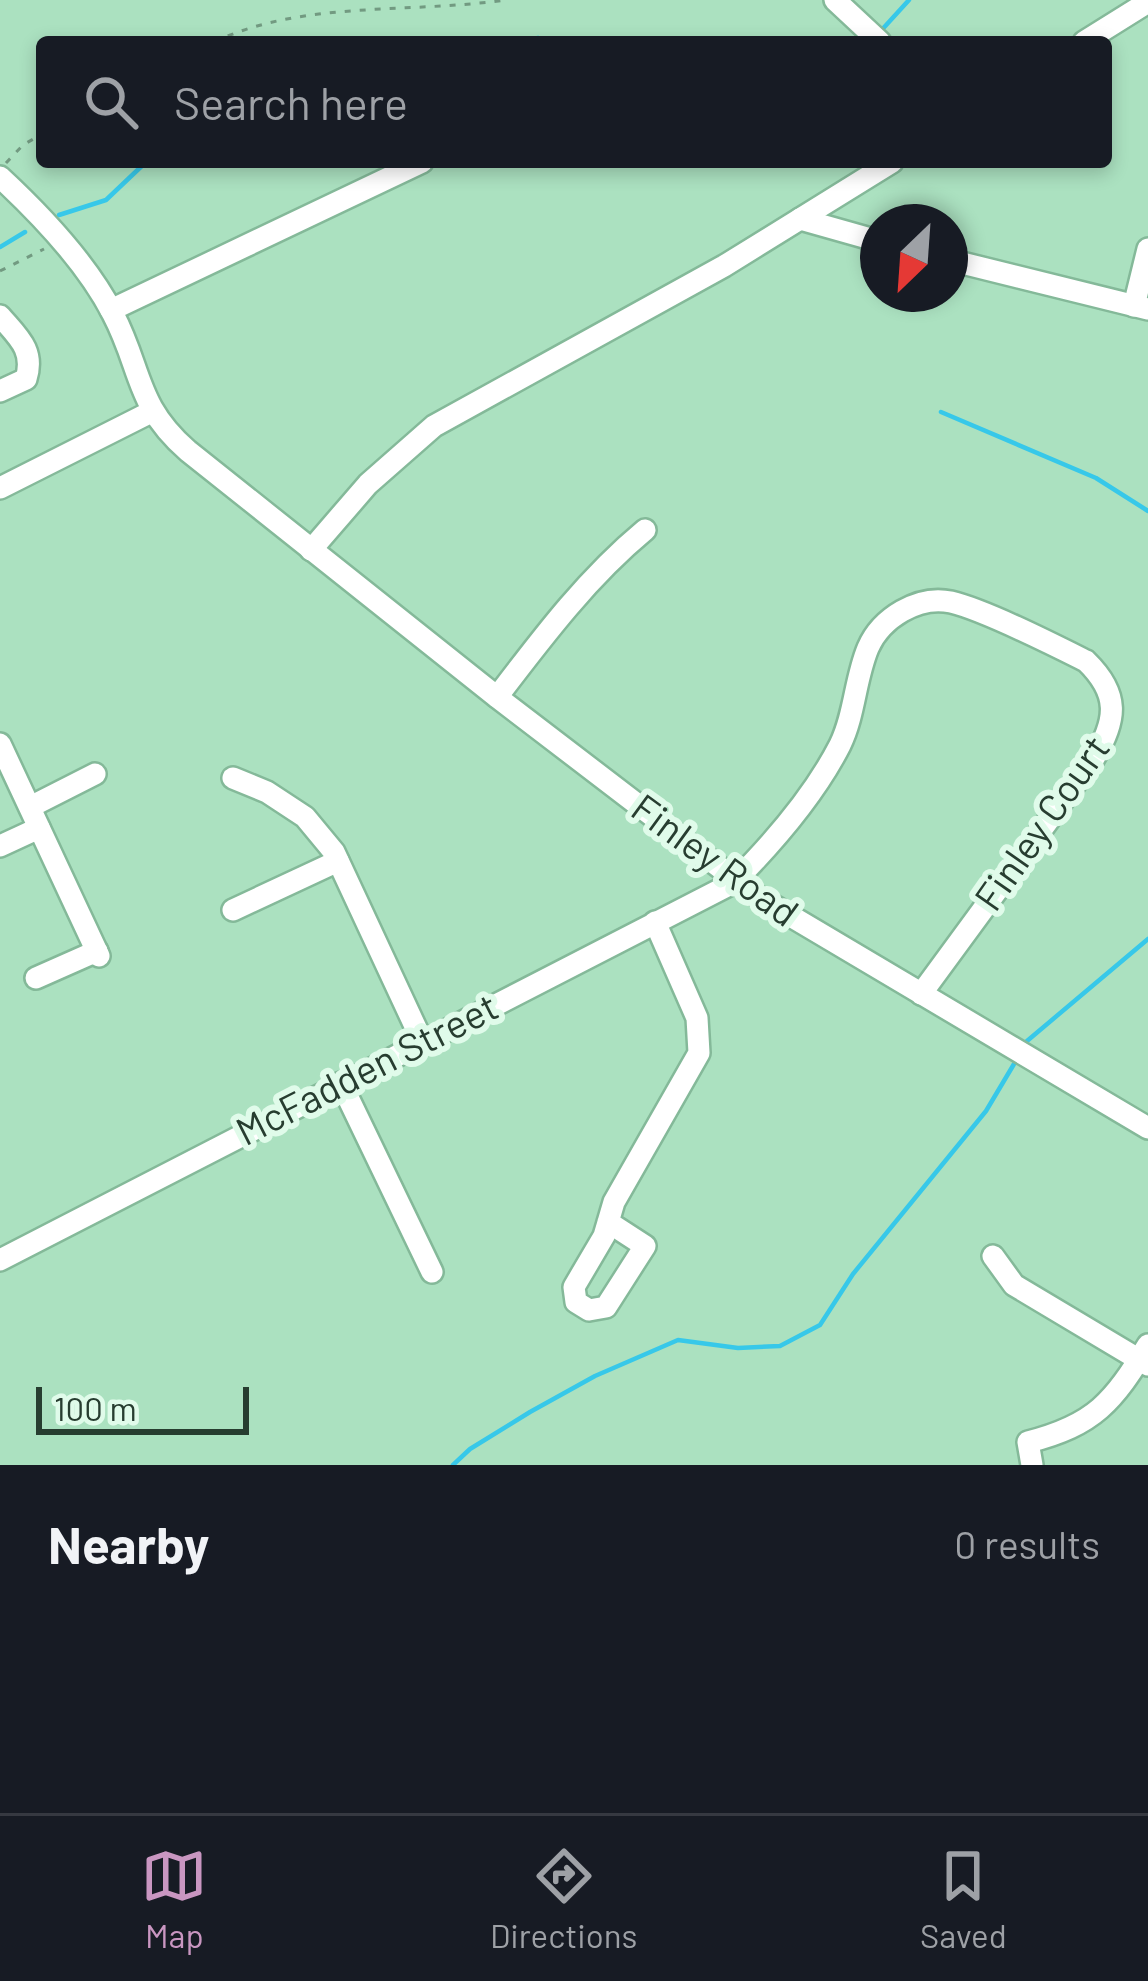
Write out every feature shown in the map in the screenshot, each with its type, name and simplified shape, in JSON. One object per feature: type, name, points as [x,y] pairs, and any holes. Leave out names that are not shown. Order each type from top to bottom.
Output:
[{"type":"street","points":[[835,0],[873,36]]},
{"type":"street","points":[[1094,36],[1148,2]]},
{"type":"street","points":[[111,310],[409,168]]},
{"type":"street","points":[[311,550],[368,484],[434,426],[633,318],[882,168]]},
{"type":"street","points":[[0,173],[80,265],[111,310],[152,412],[0,488]]},
{"type":"street","points":[[800,219],[860,237]]},
{"type":"street","points":[[968,265],[1141,308],[1148,249]]},
{"type":"street","points":[[0,316],[26,346],[31,362],[26,379],[0,391]]},
{"type":"street","name":"Finley Road","points":[[152,412],[176,440],[311,550],[736,880],[1147,1125]]},
{"type":"street","points":[[497,697],[561,614],[645,530]]},
{"type":"street","name":"Finley Court","points":[[736,880],[824,772],[847,728],[868,648],[895,616],[914,605],[950,602],[1087,661],[1108,691],[1110,730],[921,994]]},
{"type":"street","points":[[1,750],[98,953],[36,978]]},
{"type":"street","points":[[0,846],[94,774]]},
{"type":"street","points":[[233,778],[267,792],[305,818],[338,861],[422,1041]]},
{"type":"street","points":[[233,910],[338,861]]},
{"type":"street","name":"McFadden Street","points":[[0,1260],[736,880]]},
{"type":"street","points":[[608,1222],[645,1246],[606,1307],[597,1311],[576,1302],[574,1287],[614,1202],[699,1053],[701,1040],[697,1018],[655,922]]},
{"type":"street","points":[[341,1083],[432,1272]]},
{"type":"street","points":[[993,1256],[1014,1285],[1145,1356],[1099,1413],[1065,1432],[1028,1442],[1032,1465]]},
{"type":"path","points":[[227,36],[265,19],[295,14],[459,7],[505,0]]},
{"type":"path","points":[[0,173],[23,145],[36,137]]},
{"type":"path","points":[[0,271],[47,247]]},
{"type":"waterway","points":[[878,34],[909,0]]},
{"type":"waterway","points":[[59,215],[106,200],[140,168]]},
{"type":"waterway","points":[[0,247],[25,232]]},
{"type":"waterway","points":[[941,412],[1096,478],[1148,511]]},
{"type":"waterway","points":[[1027,1041],[1148,939]]},
{"type":"waterway","points":[[453,1465],[530,1412],[595,1376],[678,1340],[738,1348],[780,1346],[820,1325],[853,1274],[986,1111],[1014,1064]]}]
